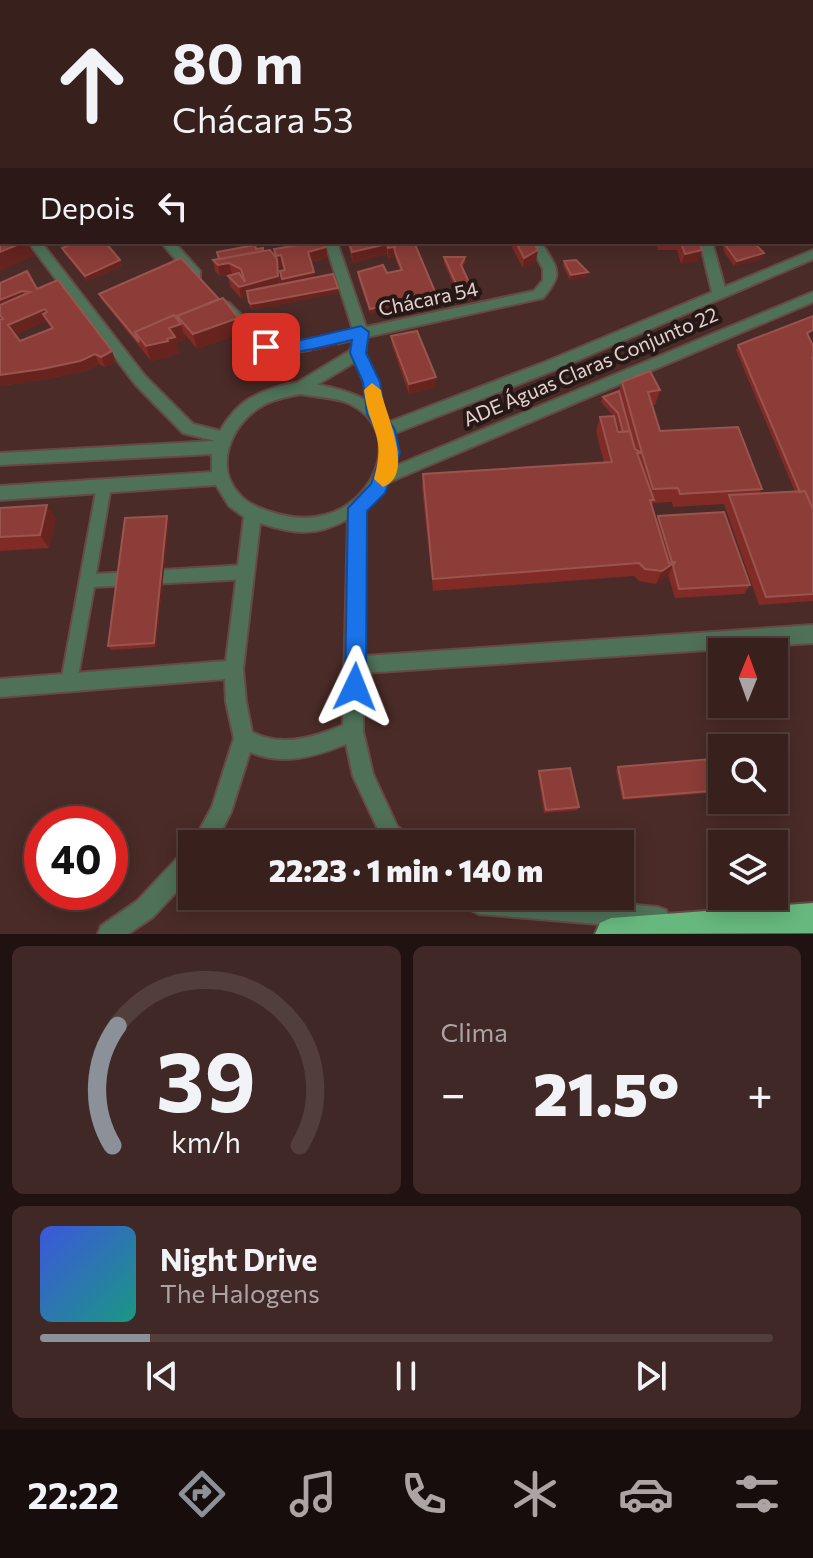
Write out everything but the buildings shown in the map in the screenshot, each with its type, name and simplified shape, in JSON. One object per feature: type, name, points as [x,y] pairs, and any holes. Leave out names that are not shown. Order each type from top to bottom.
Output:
[{"type":"highway","points":[[611,934],[813,918]]},
{"type":"street","points":[[36,244],[140,380],[188,429],[221,442]]},
{"type":"street","name":"Chácara 54","points":[[169,244],[245,330],[266,347],[297,347],[538,295],[550,281],[550,269],[536,244]]},
{"type":"street","points":[[332,244],[361,332],[358,353],[371,382],[376,414]]},
{"type":"street","points":[[707,244],[719,292]]},
{"type":"street","points":[[386,430],[550,366],[813,254]]},
{"type":"street","name":"ADE Águas Claras Conjunto 22","points":[[385,477],[813,297]]},
{"type":"street","points":[[300,388],[329,390],[355,398],[376,414],[386,430],[391,453],[385,477],[357,508],[324,522],[287,525],[253,514],[239,505],[220,478],[221,442],[235,419],[253,404],[300,388],[358,353]]},
{"type":"street","points":[[0,459],[221,442]]},
{"type":"street","points":[[0,493],[220,478]]},
{"type":"street","points":[[357,508],[357,665],[353,731],[363,776],[389,830]]},
{"type":"street","points":[[211,830],[221,812],[244,738],[236,702],[234,669],[253,514]]},
{"type":"street","points":[[357,665],[813,634]]},
{"type":"street","points":[[0,688],[234,669]]},
{"type":"street","points":[[244,738],[256,747],[278,751],[327,743],[353,731]]},
{"type":"street","points":[[109,934],[145,909],[178,874]]},
{"type":"street","points":[[564,910],[735,924]]},
{"type":"lane","points":[[69,682],[104,486]]},
{"type":"lane","points":[[87,581],[246,572]]},
{"type":"slow traffic","points":[[372,390],[376,414],[386,430],[391,453],[383,479]]},
{"type":"route","points":[[266,347],[297,347],[361,332],[358,353],[371,382],[376,414],[386,430],[391,453],[385,477],[369,499],[357,508],[355,687]]}]
